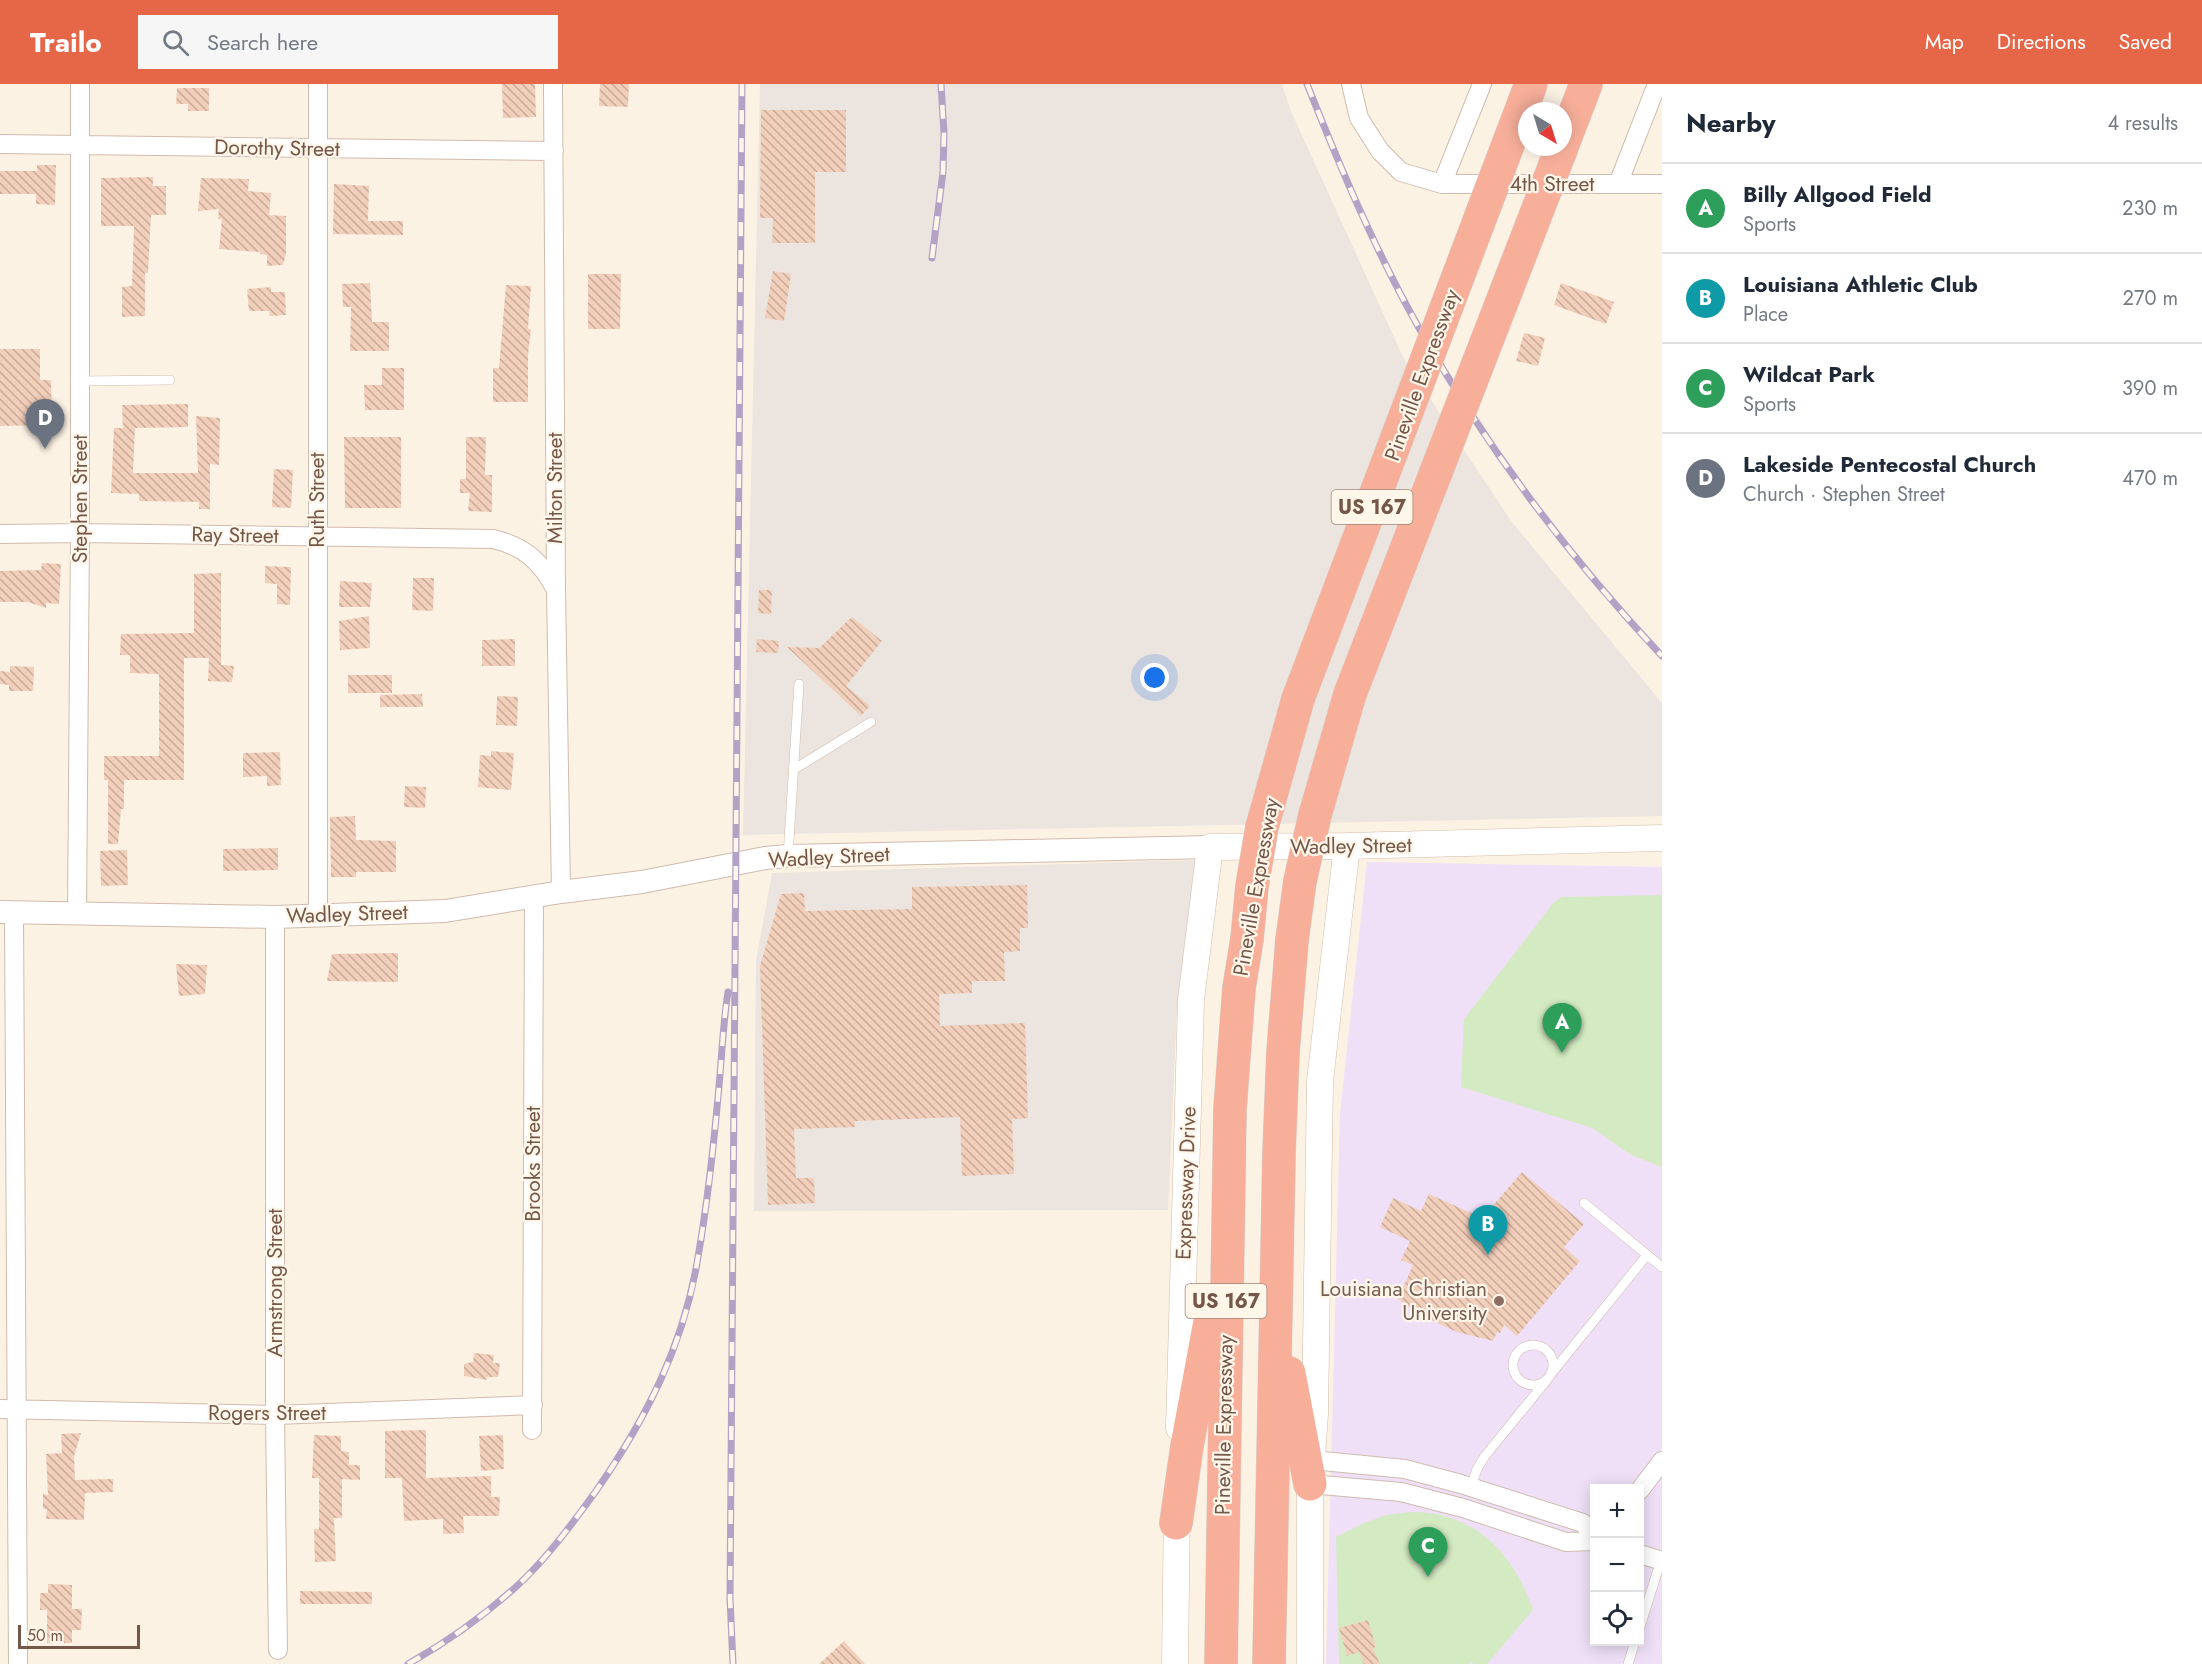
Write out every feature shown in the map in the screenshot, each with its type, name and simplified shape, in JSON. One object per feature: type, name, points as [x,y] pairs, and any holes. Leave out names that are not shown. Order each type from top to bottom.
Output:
[{"type":"highway","name":"Pineville Expressway","points":[[1221,1664],[1230,1109],[1239,988],[1252,886],[1263,827],[1298,699],[1531,84]]},
{"type":"highway","name":"Pineville Expressway","points":[[1572,120],[1586,84]]},
{"type":"highway","name":"Pineville Expressway","points":[[1269,1664],[1282,1052],[1300,880],[1315,815],[1350,694],[1558,156]]},
{"type":"highway","points":[[1176,1523],[1187,1446],[1227,1240]]},
{"type":"highway","points":[[1278,1240],[1288,1370],[1311,1472]]},
{"type":"main road","name":"Wadley Street","points":[[1210,847],[1662,838]]},
{"type":"main road","points":[[1310,1664],[1311,1472],[1315,1414],[1320,1081],[1347,846]]},
{"type":"main road","name":"Expressway Drive","points":[[1175,1664],[1176,1523],[1191,1000],[1210,847]]},
{"type":"street","name":"Stephen Street","points":[[77,914],[80,84]]},
{"type":"street","name":"Ruth Street","points":[[318,84],[318,916]]},
{"type":"street","name":"Milton Street","points":[[553,84],[556,590],[561,892]]},
{"type":"street","points":[[1351,84],[1359,118],[1380,150],[1401,172],[1442,184],[1482,84]]},
{"type":"street","points":[[1618,184],[1657,84]]},
{"type":"street","name":"Dorothy Street","points":[[0,144],[554,151]]},
{"type":"street","name":"4th Street","points":[[1442,184],[1662,184]]},
{"type":"street","name":"Ray Street","points":[[0,534],[80,533],[493,540],[509,543],[534,557],[556,590]]},
{"type":"street","name":"Wadley Street","points":[[7,913],[275,917],[445,911],[561,892],[642,882],[765,858],[788,856],[1210,847]]},
{"type":"street","name":"Brooks Street","points":[[532,1430],[534,897]]},
{"type":"street","points":[[7,913],[8,1409],[18,1664]]},
{"type":"street","name":"Armstrong Street","points":[[275,917],[275,1415],[278,1650]]},
{"type":"street","name":"Rogers Street","points":[[8,1409],[275,1415],[533,1405]]},
{"type":"street","points":[[1644,1485],[1662,1461]]},
{"type":"street","points":[[1311,1472],[1405,1469],[1471,1487],[1582,1523],[1590,1532]]},
{"type":"street","points":[[1311,1472],[1463,1508],[1566,1542],[1590,1541]]},
{"type":"street","points":[[1463,1508],[1471,1487]]},
{"type":"street","points":[[1644,1555],[1661,1560]]},
{"type":"lane","points":[[80,381],[170,380]]},
{"type":"lane","points":[[788,856],[799,684]]},
{"type":"lane","points":[[793,770],[871,722]]},
{"type":"lane","points":[[1584,1203],[1662,1267]]},
{"type":"lane","points":[[1471,1487],[1477,1469],[1485,1456],[1647,1255]]},
{"type":"lane","points":[[1531,1345],[1543,1347],[1552,1356],[1553,1368],[1549,1377],[1534,1385],[1522,1381],[1517,1376],[1513,1363],[1519,1351],[1531,1345]]},
{"type":"lane","points":[[1644,1614],[1661,1560]]},
{"type":"lane","points":[[1628,1664],[1633,1646]]},
{"type":"shaded area","points":[[760,84],[1282,84],[1290,109],[1404,359],[1511,521],[1662,703],[1662,816],[743,835]]},
{"type":"shaded area","points":[[1196,860],[1177,1008],[1168,1210],[754,1211],[756,961],[772,873]]},
{"type":"shaded area","name":"Louisiana Christian University","points":[[1367,862],[1662,867],[1662,1664],[1326,1664],[1340,1114]]},
{"type":"green space","points":[[1662,895],[1662,1167],[1631,1155],[1592,1128],[1461,1087],[1464,1019],[1554,902],[1562,897]]},
{"type":"green space","points":[[1410,1512],[1454,1519],[1472,1528],[1488,1539],[1503,1554],[1525,1589],[1533,1610],[1487,1664],[1471,1662],[1469,1664],[1339,1664],[1336,1537],[1386,1515]]},
{"type":"building","points":[[502,84],[535,84],[536,117],[503,118]]},
{"type":"building","points":[[600,84],[629,84],[628,107],[599,106]]},
{"type":"building","points":[[177,88],[209,88],[209,111],[188,111],[188,104],[176,104]]},
{"type":"building","points":[[761,110],[846,110],[846,172],[815,172],[815,243],[772,243],[773,218],[760,218]]},
{"type":"building","points":[[37,165],[56,165],[55,205],[36,204],[36,194],[0,194],[0,171],[37,171]]},
{"type":"building","points":[[153,177],[153,186],[166,186],[166,215],[151,215],[148,273],[145,273],[145,316],[122,317],[122,287],[132,286],[134,226],[101,226],[101,178]]},
{"type":"building","points":[[201,178],[249,179],[248,191],[271,193],[269,215],[286,216],[286,254],[283,265],[267,266],[267,255],[260,254],[260,252],[219,249],[222,219],[218,219],[219,209],[198,211]]},
{"type":"building","points":[[334,184],[369,186],[368,221],[403,221],[403,235],[333,234]]},
{"type":"building","points":[[773,271],[791,274],[784,321],[765,318]]},
{"type":"building","points":[[588,274],[621,274],[620,329],[588,329]]},
{"type":"building","points":[[370,283],[372,322],[389,322],[389,351],[350,351],[351,307],[343,307],[342,284]]},
{"type":"building","points":[[1561,283],[1614,302],[1606,324],[1554,305]]},
{"type":"building","points":[[506,285],[531,286],[528,329],[531,329],[528,355],[528,402],[493,402],[493,368],[499,368]]},
{"type":"building","points":[[271,287],[271,292],[285,292],[286,315],[269,316],[270,311],[249,311],[247,289]]},
{"type":"building","points":[[1524,333],[1545,338],[1538,366],[1516,361]]},
{"type":"building","points":[[0,349],[40,349],[40,380],[51,380],[52,425],[0,426]]},
{"type":"building","points":[[382,368],[404,368],[404,410],[365,410],[364,385],[382,385]]},
{"type":"building","points":[[188,404],[188,427],[135,428],[133,473],[198,473],[196,416],[220,418],[219,465],[210,464],[210,509],[199,509],[199,502],[139,501],[139,494],[111,493],[114,428],[123,428],[122,405]]},
{"type":"building","points":[[344,437],[401,437],[401,508],[345,508]]},
{"type":"building","points":[[466,437],[486,437],[485,475],[492,475],[492,512],[468,511],[470,493],[460,493],[460,479],[466,479]]},
{"type":"building","points":[[274,469],[293,470],[291,508],[272,507]]},
{"type":"building","points":[[42,563],[61,564],[59,604],[46,603],[46,608],[28,602],[0,602],[0,571],[41,570]]},
{"type":"building","points":[[265,566],[291,567],[290,605],[277,604],[277,584],[265,583]]},
{"type":"building","points":[[221,573],[221,665],[234,666],[232,682],[208,681],[209,658],[184,658],[184,780],[124,780],[124,809],[121,809],[118,844],[108,844],[108,780],[104,780],[104,756],[159,756],[159,674],[130,673],[130,655],[120,655],[121,634],[194,633],[194,574]]},
{"type":"building","points":[[413,578],[434,578],[433,611],[412,610]]},
{"type":"building","points":[[340,581],[372,583],[370,607],[339,607]]},
{"type":"building","points":[[759,590],[772,590],[771,614],[758,613]]},
{"type":"building","points":[[369,616],[370,648],[340,650],[339,621]]},
{"type":"building","points":[[852,617],[882,641],[846,686],[870,706],[861,716],[787,647],[819,648]]},
{"type":"building","points":[[515,639],[515,666],[482,666],[482,640]]},
{"type":"building","points":[[757,639],[779,641],[778,653],[756,652]]},
{"type":"building","points":[[10,666],[34,667],[33,691],[9,691],[9,685],[0,684],[0,671],[10,672]]},
{"type":"building","points":[[348,675],[392,675],[392,693],[348,693]]},
{"type":"building","points":[[422,694],[423,707],[380,707],[380,695]]},
{"type":"building","points":[[497,696],[518,697],[517,726],[496,725]]},
{"type":"building","points":[[491,751],[514,753],[511,790],[478,787],[480,755],[491,756]]},
{"type":"building","points":[[280,752],[281,785],[267,786],[267,776],[243,777],[243,753]]},
{"type":"building","points":[[405,786],[426,787],[425,808],[404,807]]},
{"type":"building","points":[[355,816],[356,840],[396,841],[396,872],[356,872],[356,877],[331,877],[330,817]]},
{"type":"building","points":[[278,848],[278,870],[223,871],[223,849]]},
{"type":"building","points":[[127,850],[128,885],[101,886],[100,851]]},
{"type":"building","points":[[1027,885],[1028,928],[1020,928],[1020,951],[1004,952],[1005,981],[972,981],[972,993],[939,994],[940,1026],[1025,1023],[1028,1118],[1012,1119],[1014,1174],[962,1176],[960,1117],[855,1121],[855,1127],[794,1129],[796,1178],[814,1178],[815,1203],[768,1205],[760,966],[781,894],[804,893],[805,911],[912,909],[912,887]]},
{"type":"building","points":[[398,953],[398,982],[327,981],[332,954]]},
{"type":"building","points":[[176,964],[207,965],[205,994],[179,996]]},
{"type":"building","points":[[1522,1172],[1584,1224],[1564,1247],[1580,1261],[1517,1336],[1504,1325],[1500,1333],[1497,1332],[1493,1341],[1457,1332],[1420,1315],[1398,1299],[1413,1265],[1401,1260],[1410,1241],[1380,1227],[1393,1198],[1421,1211],[1429,1194],[1482,1218]]},
{"type":"building","points":[[474,1353],[494,1355],[493,1363],[500,1363],[498,1377],[486,1377],[487,1380],[464,1376],[464,1364],[473,1362]]},
{"type":"building","points":[[426,1430],[426,1478],[491,1476],[491,1497],[500,1497],[499,1516],[463,1516],[464,1533],[443,1534],[443,1519],[404,1521],[402,1478],[385,1478],[385,1431]]},
{"type":"building","points":[[81,1433],[74,1456],[75,1480],[113,1479],[113,1492],[85,1493],[84,1520],[46,1519],[47,1509],[43,1509],[43,1494],[48,1495],[46,1454],[62,1453],[61,1434]]},
{"type":"building","points":[[314,1435],[341,1436],[341,1451],[349,1452],[349,1465],[360,1465],[360,1480],[342,1479],[342,1518],[334,1518],[336,1561],[315,1562],[314,1529],[319,1529],[319,1478],[312,1478]]},
{"type":"building","points":[[503,1435],[504,1469],[481,1471],[479,1436]]},
{"type":"building","points":[[48,1584],[72,1585],[72,1609],[82,1609],[81,1630],[72,1630],[72,1643],[47,1643],[47,1610],[40,1610],[40,1593],[48,1593]]},
{"type":"building","points":[[300,1591],[372,1592],[372,1604],[300,1604]]},
{"type":"building","points":[[1368,1620],[1376,1647],[1373,1648],[1380,1664],[1364,1664],[1359,1652],[1347,1656],[1339,1628]]},
{"type":"building","points":[[844,1641],[865,1664],[819,1664]]},
{"type":"railway","points":[[733,1664],[730,1598],[742,84]]},
{"type":"railway","points":[[932,258],[943,172],[944,133],[941,84]]},
{"type":"railway","points":[[1307,84],[1373,238],[1403,299],[1445,372],[1501,458],[1561,540],[1662,656]]},
{"type":"railway","points":[[408,1664],[437,1647],[479,1617],[518,1585],[539,1563],[596,1491],[647,1409],[673,1351],[692,1289],[713,1150],[728,992]]},
{"type":"place","name":"Lakeside Pentecostal Church","points":[[45,449]]},
{"type":"place","name":"Billy Allgood Field","points":[[1562,1053]]},
{"type":"place","name":"Louisiana Athletic Club","points":[[1488,1255]]},
{"type":"place","name":"Louisiana Christian University","points":[[1499,1301]]},
{"type":"place","name":"Wildcat Park","points":[[1428,1577]]}]
